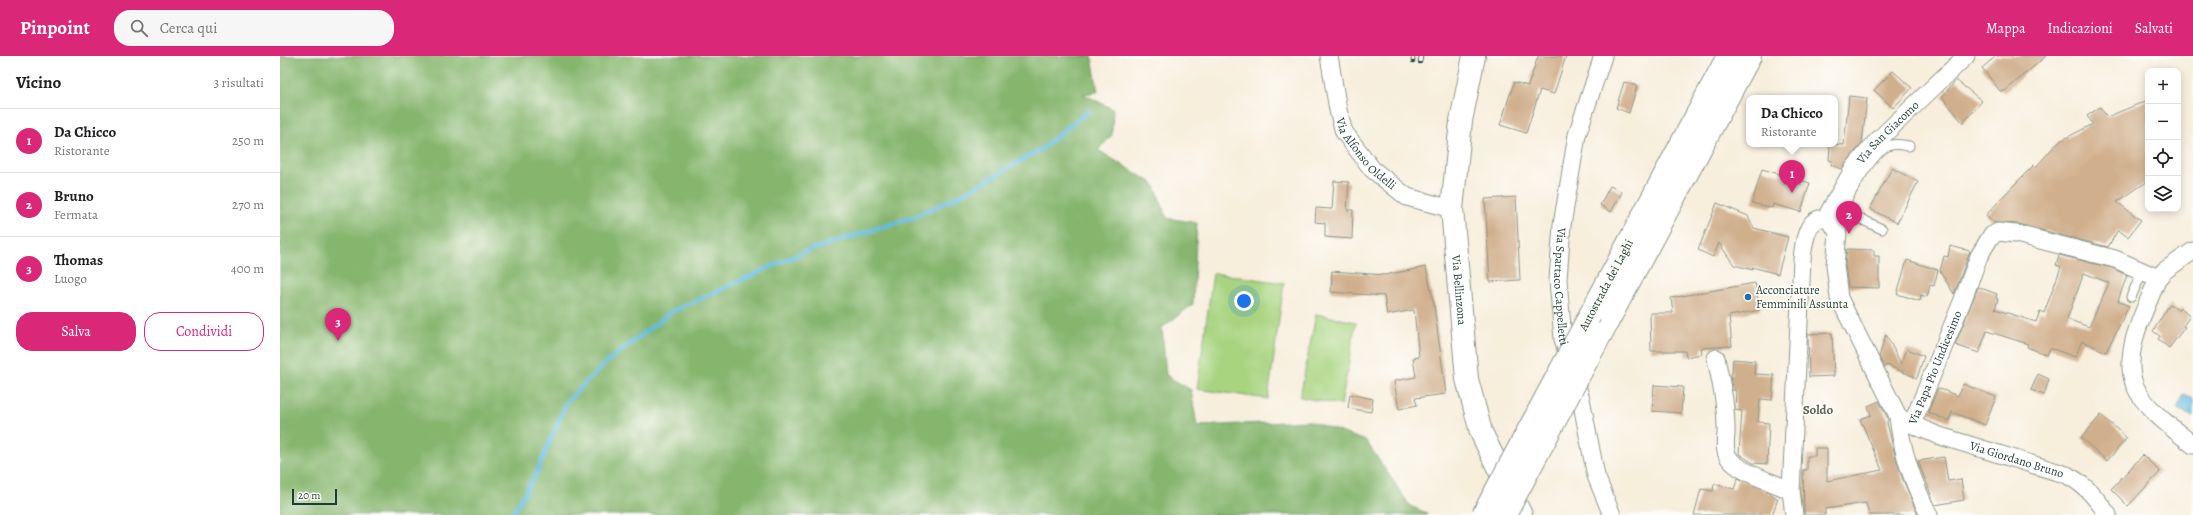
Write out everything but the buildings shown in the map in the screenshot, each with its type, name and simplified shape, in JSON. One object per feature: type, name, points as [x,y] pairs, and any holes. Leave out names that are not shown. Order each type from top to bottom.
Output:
[{"type":"main road","name":"Via Bellinzona","points":[[1474,56],[1460,121],[1452,209],[1467,379],[1481,432],[1521,515]]},
{"type":"main road","name":"Autostrada dei Laghi","points":[[1483,515],[1728,56]]},
{"type":"main road","name":"Autostrada dei Laghi","points":[[1505,515],[1750,56]]},
{"type":"street","name":"Via Alfonso Oldelli","points":[[1329,56],[1338,110],[1344,132],[1372,169],[1407,197],[1452,209]]},
{"type":"street","name":"Via Spartaco Cappelletti","points":[[1603,56],[1577,135],[1562,225],[1558,280],[1562,339],[1581,399],[1596,476],[1612,515]]},
{"type":"street","name":"Via San Giacomo","points":[[1829,222],[1854,168],[1870,148],[1966,56]]},
{"type":"street","points":[[1794,515],[1791,491],[1803,245],[1810,226],[1817,220],[1829,222]]},
{"type":"street","name":"Via Papa Pio Undicesimo","points":[[1829,222],[1838,237],[1835,266],[1839,298],[1905,420]]},
{"type":"street","name":"Via Papa Pio Undicesimo","points":[[1905,420],[1962,302],[1979,256],[1991,236],[1998,232],[2016,234],[2115,259],[2158,278]]},
{"type":"street","points":[[2190,255],[2164,271],[2158,278],[2135,338],[2131,355],[2132,377],[2135,386],[2143,399],[2193,444]]},
{"type":"street","points":[[1716,358],[1725,407],[1725,447],[1729,458],[1754,474],[1791,491]]},
{"type":"street","points":[[1905,420],[1899,429],[1926,508]]},
{"type":"street","name":"Via Giordano Bruno","points":[[1905,420],[1937,435],[2067,475],[2081,483],[2094,495],[2108,515]]},
{"type":"lane","points":[[1829,222],[1842,210],[1859,179],[1878,153],[1887,146],[1896,144],[1909,146]]},
{"type":"lane","points":[[1842,210],[1882,229]]},
{"type":"lane","points":[[2130,297],[2142,270]]},
{"type":"green space","points":[[280,56],[1092,56],[1098,92],[1083,94],[1113,109],[1112,135],[1098,150],[1154,184],[1167,218],[1197,223],[1193,304],[1162,328],[1166,375],[1191,390],[1197,426],[1309,421],[1366,441],[1410,506],[1427,513],[1427,515],[280,515]]},
{"type":"green space","points":[[1213,273],[1284,283],[1268,399],[1197,389]]},
{"type":"green space","points":[[1316,314],[1356,322],[1341,405],[1300,397]]},
{"type":"water","points":[[2184,395],[2193,399],[2193,417],[2177,409]]},
{"type":"waterway","points":[[512,515],[537,472],[567,401],[608,361],[671,312],[804,252],[914,217],[959,196],[1040,150],[1088,111]]},
{"type":"railway","points":[[1413,56],[1413,61]]},
{"type":"railway","points":[[1420,62],[1421,56]]},
{"type":"place","name":"Da Chicco","points":[[1792,193]]},
{"type":"place","name":"Bruno","points":[[1849,234]]},
{"type":"place","name":"Acconciature Femminili Assunta","points":[[1748,297]]},
{"type":"place","name":"Thomas","points":[[338,341]]},
{"type":"district","name":"Soldo","points":[[1818,409]]}]
